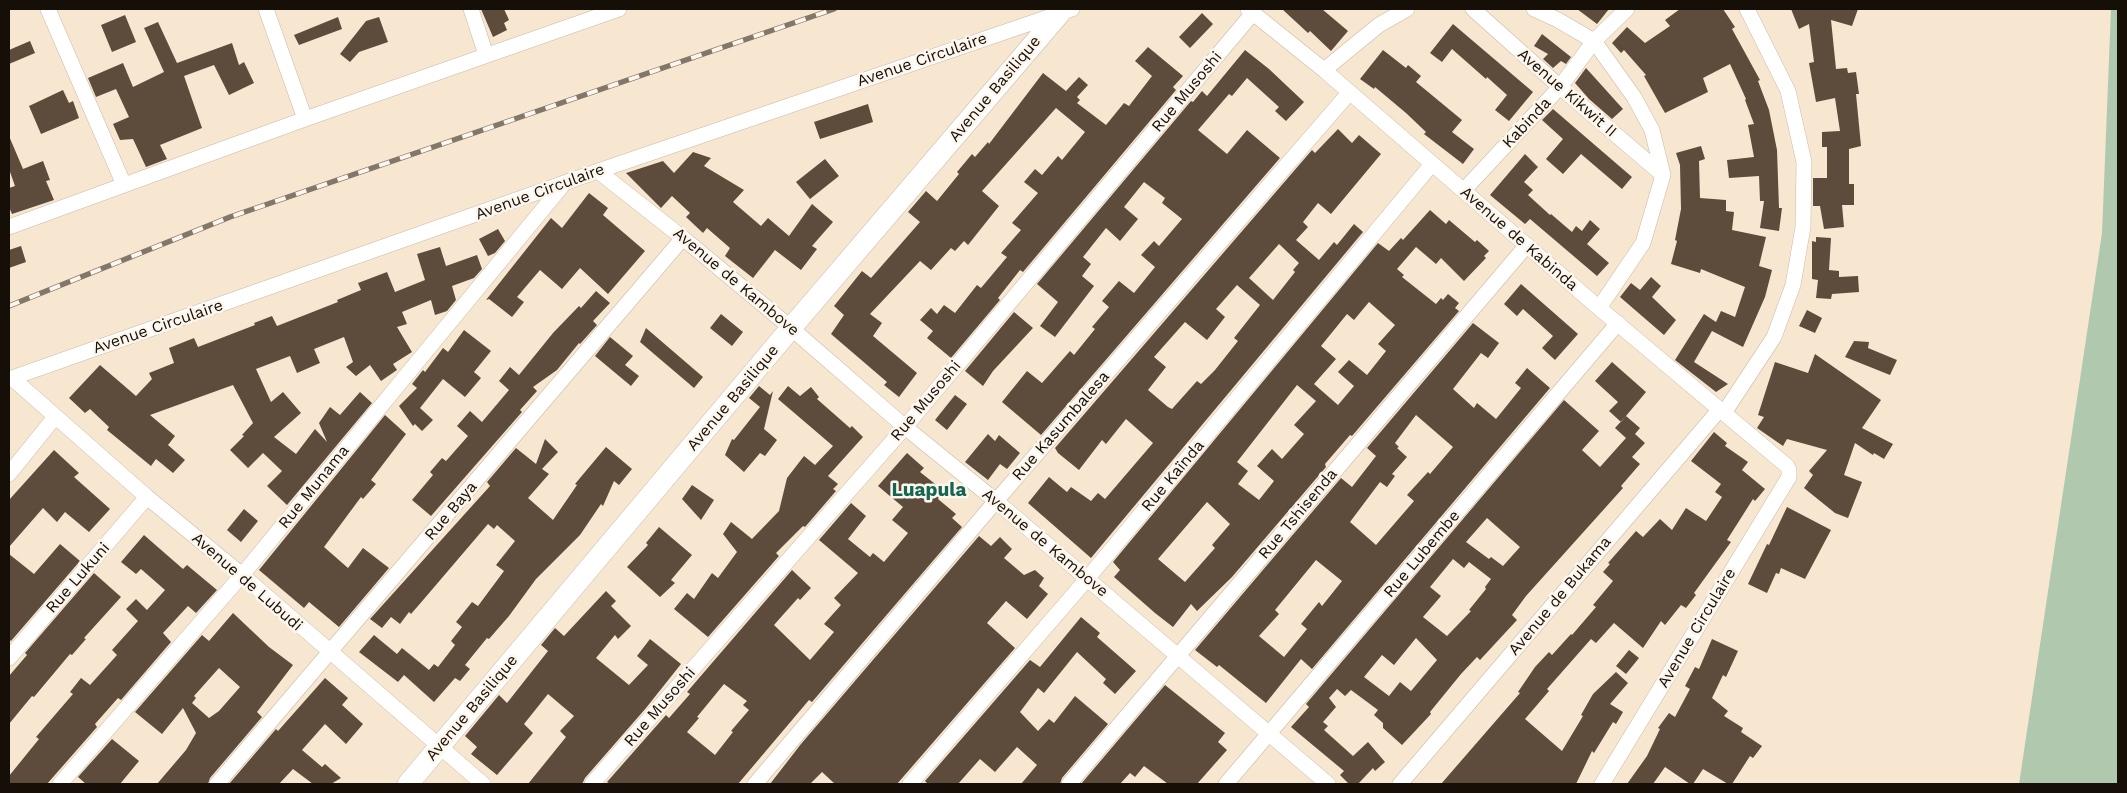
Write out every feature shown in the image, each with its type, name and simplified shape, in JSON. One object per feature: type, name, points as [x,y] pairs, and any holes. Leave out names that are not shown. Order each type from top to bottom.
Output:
[{"type":"street","points":[[48,9],[124,185]]},
{"type":"street","points":[[266,9],[305,119]]},
{"type":"street","points":[[471,9],[486,55]]},
{"type":"street","points":[[9,227],[305,119],[619,9]]},
{"type":"street","points":[[1324,70],[1379,25],[1407,9]]},
{"type":"street","name":"Avenue Kikwit II","points":[[1473,9],[1662,175]]},
{"type":"street","points":[[1534,9],[1558,20],[1594,41],[1634,97],[1652,130],[1662,175],[1643,243],[1599,308]]},
{"type":"street","name":"Kabinda","points":[[1464,190],[1560,87],[1594,41],[1627,9]]},
{"type":"street","name":"Avenue de Bukama","points":[[1400,784],[1722,411],[1774,337],[1793,285],[1803,228],[1804,162],[1788,91],[1747,9]]},
{"type":"street","name":"Avenue Circulaire","points":[[10,379],[598,171],[1066,11]]},
{"type":"street","name":"Avenue Basilique","points":[[408,784],[791,328],[1066,11]]},
{"type":"street","name":"Avenue de Kabinda","points":[[1250,11],[1324,70],[1790,470]]},
{"type":"street","name":"Rue Musoshi","points":[[592,784],[905,426],[1250,11]]},
{"type":"street","name":"Rue Kasumbalesa","points":[[755,784],[1349,92]]},
{"type":"street","name":"Rue Kaïnda","points":[[910,784],[1087,579],[1432,164]]},
{"type":"street","name":"Avenue de Kambove","points":[[598,171],[683,238],[791,328],[1328,784]]},
{"type":"street","name":"Rue Munama","points":[[60,784],[242,575],[562,185]]},
{"type":"street","name":"Rue Baya","points":[[217,784],[683,238]]},
{"type":"street","name":"Rue Tshisenda","points":[[1069,784],[1527,245]]},
{"type":"street","name":"Rue Lubembe","points":[[1226,784],[1618,323]]},
{"type":"street","name":"Avenue de Lubudi","points":[[10,379],[147,497],[242,575],[483,784]]},
{"type":"street","points":[[9,474],[55,416]]},
{"type":"street","name":"Avenue Circulaire","points":[[1602,784],[1789,477],[1790,470]]},
{"type":"street","name":"Rue Lukuni","points":[[9,658],[147,497]]},
{"type":"green space","points":[[2111,9],[2118,9],[2118,784],[2019,784],[2102,233]]},
{"type":"building","points":[[481,9],[504,9],[509,20],[504,23],[507,30],[493,37]]},
{"type":"building","points":[[1282,9],[1322,9],[1348,31],[1331,51],[1310,31],[1308,33]]},
{"type":"building","points":[[1577,9],[1609,9],[1597,24]]},
{"type":"building","points":[[1680,9],[1723,9],[1735,27],[1732,29],[1760,80],[1758,81],[1769,110],[1777,150],[1779,208],[1782,208],[1779,231],[1760,228],[1764,201],[1760,201],[1759,176],[1729,178],[1727,160],[1754,157],[1748,125],[1754,124],[1746,99],[1730,64],[1703,78],[1708,92],[1665,113],[1644,76],[1646,75],[1624,50],[1621,53],[1612,43],[1627,27],[1645,43],[1670,26],[1665,20]]},
{"type":"building","points":[[1791,9],[1858,9],[1852,26],[1831,20],[1836,69],[1847,68],[1848,73],[1856,72],[1859,94],[1856,94],[1861,146],[1849,149],[1849,184],[1854,184],[1854,205],[1842,205],[1844,227],[1824,229],[1820,206],[1813,206],[1813,178],[1827,178],[1827,147],[1822,147],[1822,132],[1840,131],[1835,98],[1816,102],[1809,63],[1814,62],[1809,24],[1799,29]]},
{"type":"building","points":[[1202,13],[1213,24],[1190,48],[1179,37]]},
{"type":"building","points":[[125,15],[136,42],[112,52],[101,25]]},
{"type":"building","points":[[338,17],[342,29],[299,45],[294,35]]},
{"type":"building","points":[[379,17],[388,42],[359,52],[350,62],[340,54],[366,21]]},
{"type":"building","points":[[158,22],[177,63],[232,43],[239,65],[244,62],[254,83],[229,95],[214,65],[184,76],[202,128],[160,145],[167,159],[146,167],[133,139],[120,140],[113,124],[129,117],[116,89],[96,97],[88,78],[123,63],[133,87],[164,72],[144,28]]},
{"type":"building","points":[[1453,24],[1533,92],[1509,121],[1495,110],[1507,95],[1487,77],[1486,79],[1452,49],[1442,62],[1430,53]]},
{"type":"building","points":[[1542,34],[1571,57],[1566,64],[1561,61],[1553,68],[1543,59],[1548,54],[1534,46]]},
{"type":"building","points":[[30,41],[35,53],[9,64],[9,50]]},
{"type":"building","points":[[1148,47],[1183,76],[1173,87],[1176,90],[1023,272],[1020,270],[998,298],[1000,300],[951,358],[927,338],[933,331],[920,320],[931,308],[937,314],[944,305],[955,313],[977,285],[981,288],[1007,257],[1001,253],[1021,230],[1012,223],[1038,193],[1024,182],[1035,169],[1042,175],[1058,156],[1062,160],[1085,132],[1056,108],[982,191],[999,206],[968,245],[964,241],[955,251],[951,248],[931,270],[920,261],[870,314],[882,323],[873,336],[917,373],[899,397],[884,385],[887,382],[831,334],[844,315],[834,306],[862,271],[871,278],[920,222],[908,212],[926,191],[937,201],[959,174],[957,172],[972,154],[975,157],[988,142],[989,144],[1043,73],[1066,91],[1079,77],[1088,85],[1077,97],[1080,100],[1077,103],[1106,125],[1124,103],[1129,106],[1152,76],[1135,61]]},
{"type":"building","points":[[1245,50],[1269,69],[1304,102],[1286,121],[1275,111],[1279,107],[1247,78],[1232,96],[1229,94],[1198,130],[1227,154],[1247,130],[1280,158],[1041,435],[1002,402],[1027,371],[1042,383],[1070,351],[1074,355],[1095,329],[1092,327],[1109,307],[1102,301],[1119,281],[1134,293],[1155,267],[1141,255],[1154,241],[1159,246],[1182,219],[1162,203],[1165,198],[1144,182],[1124,207],[1138,219],[1120,241],[1106,228],[1083,257],[1091,264],[1082,276],[1094,286],[1055,337],[1040,326],[1058,302],[1037,284],[1191,101],[1193,102],[1202,91],[1207,96]]},
{"type":"building","points":[[1383,50],[1406,68],[1408,65],[1421,76],[1416,82],[1462,120],[1452,132],[1474,149],[1463,164],[1424,134],[1426,132],[1375,87],[1374,89],[1360,79]]},
{"type":"building","points":[[1586,68],[1623,109],[1612,119],[1589,99],[1575,83]]},
{"type":"building","points":[[63,90],[69,103],[73,101],[79,118],[41,134],[29,106]]},
{"type":"building","points":[[868,104],[873,122],[820,139],[814,122]]},
{"type":"building","points":[[1553,109],[1632,177],[1622,189],[1581,154],[1563,174],[1546,159],[1563,139],[1542,120]]},
{"type":"building","points":[[1338,129],[1352,143],[1359,135],[1381,154],[1331,214],[1318,203],[1303,222],[1308,227],[1296,240],[1319,260],[1334,242],[1337,245],[1354,224],[1363,232],[1091,558],[1028,503],[1049,477],[1067,492],[1071,487],[1091,501],[1098,493],[1105,499],[1153,443],[1126,419],[1106,444],[1102,440],[1079,470],[1058,453],[1055,448],[1312,150],[1315,153]],"holes":[[[1279,244],[1299,263],[1293,270],[1295,272],[1273,300],[1249,278]],[[1237,285],[1260,305],[1234,338],[1238,341],[1215,370],[1201,384],[1197,381],[1172,409],[1168,407],[1148,390],[1166,367],[1154,357],[1185,322],[1207,340],[1225,317],[1216,309]]]},
{"type":"building","points":[[9,136],[23,169],[43,161],[50,180],[46,181],[54,200],[12,214],[9,207],[9,188],[15,186],[9,169]]},
{"type":"building","points":[[1701,146],[1705,159],[1699,161],[1700,198],[1726,200],[1726,211],[1734,212],[1732,230],[1766,237],[1759,266],[1772,270],[1765,297],[1743,347],[1712,331],[1694,362],[1728,384],[1716,392],[1675,360],[1704,314],[1716,322],[1721,311],[1735,317],[1745,287],[1701,269],[1700,273],[1671,264],[1677,241],[1675,240],[1681,209],[1680,165],[1676,153]]},
{"type":"building","points":[[693,152],[711,158],[704,166],[744,190],[733,202],[761,226],[768,218],[789,236],[812,204],[833,222],[812,246],[817,249],[801,270],[775,250],[753,278],[725,256],[730,248],[707,228],[703,233],[686,217],[690,213],[672,196],[661,208],[626,173],[663,161],[674,173]]},
{"type":"building","points":[[1525,154],[1538,167],[1524,182],[1533,190],[1528,195],[1572,232],[1576,226],[1582,231],[1590,220],[1600,229],[1587,244],[1609,263],[1597,276],[1530,219],[1525,224],[1490,195]]},
{"type":"building","points":[[825,159],[839,176],[810,199],[796,182]]},
{"type":"building","points":[[589,193],[608,208],[603,215],[645,251],[608,294],[580,268],[562,289],[540,270],[517,297],[524,302],[512,317],[489,299],[486,300],[551,218],[562,228]]},
{"type":"building","points":[[1430,210],[1446,224],[1449,220],[1489,251],[1484,256],[1486,258],[1464,281],[1441,258],[1436,264],[1416,247],[1397,269],[1404,275],[1402,277],[1436,304],[1448,294],[1459,303],[1455,308],[1459,311],[1352,436],[1350,435],[1325,464],[1326,467],[1232,577],[1197,611],[1191,604],[1173,627],[1114,577],[1120,570],[1113,562],[1378,243],[1389,251],[1401,238],[1403,240]],"holes":[[[1369,302],[1395,325],[1378,344],[1386,351],[1367,375],[1349,360],[1338,372],[1354,386],[1338,405],[1314,384],[1336,359],[1321,346],[1347,314],[1354,320]],[[1297,385],[1316,401],[1294,425],[1304,434],[1282,459],[1272,449],[1257,466],[1274,481],[1259,500],[1238,484],[1248,471],[1237,462]],[[1207,502],[1230,524],[1212,545],[1215,548],[1185,582],[1158,559]]]},
{"type":"building","points":[[498,229],[505,241],[495,253],[488,256],[479,239]]},
{"type":"building","points":[[1816,237],[1831,238],[1829,270],[1839,271],[1839,277],[1858,276],[1859,292],[1832,294],[1831,299],[1816,298],[1818,280],[1812,279],[1812,241],[1816,242]]},
{"type":"building","points":[[21,246],[26,262],[9,268],[9,250]]},
{"type":"building","points":[[440,247],[446,266],[477,255],[482,269],[474,278],[452,286],[456,300],[447,311],[435,315],[431,300],[402,312],[407,324],[397,327],[412,352],[393,364],[397,370],[381,381],[370,365],[356,376],[346,367],[353,362],[344,337],[314,349],[320,363],[297,373],[290,356],[256,369],[271,402],[283,392],[301,413],[274,437],[296,454],[315,429],[327,442],[319,423],[330,407],[340,415],[360,392],[372,403],[287,505],[267,486],[282,471],[263,453],[248,468],[230,450],[244,436],[242,435],[253,423],[233,385],[150,415],[175,436],[168,445],[185,460],[173,473],[156,459],[151,466],[107,430],[109,427],[90,409],[85,413],[69,398],[100,365],[136,396],[152,379],[149,373],[174,363],[169,348],[194,338],[198,347],[255,325],[254,323],[272,316],[277,326],[338,302],[337,300],[361,290],[358,283],[387,272],[395,292],[425,280],[417,254]]},
{"type":"building","points":[[1651,277],[1661,286],[1652,297],[1676,320],[1664,335],[1620,297],[1631,283],[1640,290]]},
{"type":"building","points":[[1521,284],[1578,334],[1555,360],[1542,348],[1553,336],[1523,309],[1517,316],[1504,304]]},
{"type":"building","points":[[596,291],[610,303],[593,321],[597,325],[557,370],[533,387],[537,391],[520,410],[522,412],[431,516],[412,500],[433,475],[430,472],[442,458],[446,461],[468,436],[457,426],[470,411],[482,422],[509,390],[499,381],[510,367],[519,375],[553,333],[579,306],[581,308]]},
{"type":"building","points":[[1807,310],[1822,318],[1815,333],[1799,326]]},
{"type":"building","points":[[1014,312],[1033,328],[993,371],[983,386],[965,371]]},
{"type":"building","points":[[721,314],[743,332],[732,346],[710,328]]},
{"type":"building","points":[[1473,323],[1499,343],[1488,358],[1481,353],[1453,389],[1474,408],[1477,403],[1496,419],[1521,388],[1515,383],[1527,368],[1550,388],[1312,669],[1301,659],[1266,703],[1219,665],[1217,667],[1195,650],[1341,478],[1352,487],[1376,456],[1367,448]],"holes":[[[1416,415],[1453,447],[1430,474],[1428,472],[1407,495],[1414,501],[1376,545],[1350,522],[1380,482],[1387,487],[1395,476],[1392,474],[1407,457],[1397,448],[1399,447],[1395,443]],[[1316,560],[1342,581],[1322,606],[1319,602],[1301,624],[1307,629],[1284,657],[1259,636],[1279,614],[1275,610]]]},
{"type":"building","points":[[646,328],[703,377],[694,388],[640,342]]},
{"type":"building","points":[[464,330],[491,351],[474,372],[481,378],[465,397],[443,379],[420,408],[433,420],[422,431],[415,424],[413,426],[399,406],[417,388],[412,384],[423,370],[425,372],[443,348],[448,352]]},
{"type":"building","points":[[610,337],[633,356],[625,365],[639,376],[631,386],[595,356]]},
{"type":"building","points":[[1854,341],[1869,342],[1868,348],[1897,360],[1890,375],[1845,357]]},
{"type":"building","points":[[1815,354],[1881,400],[1862,428],[1893,444],[1884,459],[1874,453],[1873,455],[1855,443],[1844,475],[1862,482],[1848,518],[1835,513],[1804,488],[1813,475],[1809,471],[1827,450],[1787,439],[1783,446],[1757,428],[1764,417],[1758,415],[1775,362],[1808,373]]},
{"type":"building","points":[[1612,362],[1646,392],[1621,422],[1609,411],[1618,402],[1595,381]]},
{"type":"building","points":[[759,386],[770,395],[773,391],[764,429],[777,440],[765,456],[760,453],[744,472],[725,455],[732,439],[734,440],[760,407],[749,398]]},
{"type":"building","points":[[788,386],[800,396],[811,387],[819,397],[817,399],[863,437],[828,476],[838,484],[833,489],[836,491],[805,527],[803,526],[776,553],[779,556],[708,637],[674,609],[687,593],[694,599],[712,573],[718,578],[737,552],[723,534],[731,522],[752,539],[779,511],[787,478],[804,456],[815,465],[833,446],[778,399]]},
{"type":"building","points":[[955,395],[967,404],[947,430],[935,420]]},
{"type":"building","points":[[1564,400],[1599,431],[1582,450],[1600,467],[1626,438],[1615,428],[1626,416],[1640,428],[1635,434],[1645,443],[1632,457],[1640,464],[1621,486],[1623,488],[1526,596],[1512,615],[1517,620],[1480,660],[1477,657],[1461,674],[1430,712],[1431,714],[1402,745],[1383,728],[1383,723],[1374,715],[1378,710],[1351,690],[1345,696],[1337,689],[1329,698],[1336,707],[1323,722],[1328,726],[1324,730],[1353,756],[1368,742],[1385,762],[1375,771],[1373,768],[1358,784],[1349,784],[1340,775],[1344,771],[1291,727],[1309,707],[1306,704]],"holes":[[[1487,518],[1520,547],[1503,566],[1491,557],[1489,559],[1466,542]],[[1453,559],[1464,568],[1469,562],[1491,579],[1485,587],[1486,589],[1469,610],[1471,611],[1447,636],[1423,617],[1441,596],[1430,587]],[[1416,638],[1437,660],[1411,691],[1400,682],[1389,696],[1364,677],[1382,655],[1394,665]]]},
{"type":"building","points":[[385,415],[406,434],[371,480],[376,484],[363,499],[361,497],[324,547],[348,568],[363,548],[389,568],[339,627],[309,602],[304,608],[259,570]]},
{"type":"building","points":[[1714,432],[1727,443],[1725,446],[1748,462],[1742,470],[1765,489],[1755,501],[1753,499],[1727,540],[1731,542],[1694,593],[1696,595],[1686,608],[1681,605],[1665,625],[1661,621],[1643,648],[1614,623],[1596,643],[1591,639],[1547,689],[1549,691],[1525,719],[1562,751],[1583,716],[1581,715],[1593,694],[1616,672],[1628,683],[1610,704],[1623,712],[1616,724],[1613,722],[1594,753],[1592,751],[1576,784],[1441,784],[1520,693],[1518,692],[1535,667],[1549,652],[1552,655],[1596,607],[1593,605],[1613,581],[1603,572],[1610,564],[1608,563],[1636,531],[1643,537],[1660,519],[1672,530],[1686,508],[1706,521],[1722,497],[1715,492],[1721,484],[1691,461]]},
{"type":"building","points":[[988,434],[995,441],[999,435],[1020,453],[1007,469],[1000,464],[988,480],[965,462]]},
{"type":"building","points":[[545,439],[558,452],[542,469],[549,474],[528,498],[553,520],[577,485],[575,484],[606,447],[632,469],[619,485],[614,481],[603,506],[601,504],[580,535],[536,579],[509,616],[489,639],[487,638],[465,665],[470,669],[460,681],[455,678],[434,702],[404,675],[398,682],[359,652],[374,635],[397,654],[402,648],[429,670],[434,664],[438,667],[455,645],[451,641],[462,627],[456,622],[472,602],[478,606],[504,571],[496,565],[515,541],[497,525],[494,529],[488,524],[411,614],[409,612],[400,624],[391,617],[382,628],[370,619],[490,486],[487,482],[516,448],[536,464]]},
{"type":"building","points":[[54,450],[79,473],[74,477],[110,509],[89,532],[65,512],[57,522],[43,508],[9,547],[9,500]]},
{"type":"building","points":[[907,453],[924,468],[920,472],[944,491],[938,499],[956,514],[952,518],[962,527],[812,702],[809,700],[738,784],[610,784],[607,782],[666,715],[669,718],[690,694],[687,692],[792,570],[811,588],[800,600],[798,598],[774,625],[810,660],[834,632],[824,624],[841,605],[834,598],[858,573],[819,540],[851,503],[866,516],[848,539],[870,557],[873,553],[884,562],[908,533],[892,520],[903,507],[878,486]],"holes":[[[724,684],[747,701],[743,705],[749,710],[731,731],[733,732],[715,755],[687,732]]]},
{"type":"building","points":[[692,485],[714,500],[701,520],[682,499]]},
{"type":"building","points":[[1787,507],[1831,530],[1805,579],[1781,568],[1779,574],[1776,573],[1767,593],[1748,584]]},
{"type":"building","points":[[244,509],[258,521],[241,542],[227,530]]},
{"type":"building","points":[[659,527],[692,555],[671,580],[675,583],[660,597],[627,567],[648,545],[646,543]]},
{"type":"building","points":[[144,535],[183,569],[187,565],[217,590],[196,613],[188,606],[163,633],[171,642],[121,700],[118,698],[95,724],[97,727],[47,784],[9,784],[9,776],[39,739],[36,737],[73,694],[70,692],[81,678],[90,685],[117,655],[112,650],[138,621],[126,609],[136,599],[147,610],[165,590],[141,569],[136,574],[121,562]]},
{"type":"building","points":[[979,536],[991,546],[1000,537],[1012,549],[1004,558],[1024,575],[1035,570],[1044,578],[1039,586],[1048,594],[1027,619],[1006,601],[987,623],[1015,648],[897,784],[835,784],[822,772],[810,784],[770,784],[801,744]]},
{"type":"building","points":[[60,544],[80,561],[11,641],[9,639],[9,554],[34,574]]},
{"type":"building","points":[[94,573],[121,597],[84,638],[86,639],[72,655],[70,654],[9,724],[9,676],[27,655],[25,653]]},
{"type":"building","points":[[606,591],[616,601],[611,606],[631,626],[618,639],[615,635],[596,658],[629,685],[648,665],[637,656],[650,639],[681,664],[646,708],[585,778],[582,784],[528,784],[566,737],[560,731],[574,716],[548,694],[524,724],[533,733],[497,775],[471,754],[477,747],[465,736],[499,695],[507,703],[548,651],[541,645],[555,628],[564,636]]},
{"type":"building","points":[[233,613],[269,647],[293,665],[257,712],[262,717],[210,778],[208,784],[157,784],[186,750],[196,733],[183,708],[162,734],[135,712],[202,635],[209,641]],"holes":[[[219,668],[240,687],[219,711],[209,718],[192,703],[196,698],[194,696]]]},
{"type":"building","points":[[1081,617],[1100,633],[1097,637],[1136,671],[1115,694],[1103,683],[1106,679],[1077,652],[1044,693],[1038,688],[1020,712],[1038,731],[1049,719],[1054,723],[1075,696],[1108,724],[1062,778],[1060,784],[1021,784],[1037,765],[1017,747],[995,772],[980,759],[958,784],[928,784],[925,781],[1030,660],[1040,667]]},
{"type":"building","points":[[1712,639],[1738,651],[1726,677],[1723,675],[1712,698],[1728,711],[1724,716],[1743,728],[1741,732],[1762,746],[1753,758],[1750,756],[1732,784],[1728,784],[1703,769],[1693,784],[1690,784],[1665,767],[1653,784],[1627,784],[1647,756],[1660,729],[1658,728],[1669,713],[1675,717],[1690,689],[1685,686],[1695,667],[1699,669]]},
{"type":"building","points":[[1629,650],[1639,658],[1626,674],[1616,666]]},
{"type":"building","points":[[325,678],[348,698],[342,705],[363,724],[346,744],[325,724],[302,750],[322,767],[325,764],[341,778],[331,784],[313,784],[293,769],[279,784],[229,784],[276,729],[278,731]]},
{"type":"building","points":[[1165,685],[1225,733],[1218,742],[1227,750],[1197,784],[1168,784],[1144,766],[1135,777],[1130,773],[1120,784],[1081,784]]},
{"type":"building","points":[[112,739],[139,761],[120,784],[86,784],[78,777]]},
{"type":"railway","points":[[9,306],[230,217],[834,9]]},
{"type":"district","name":"Luapula","points":[[929,490]]}]
